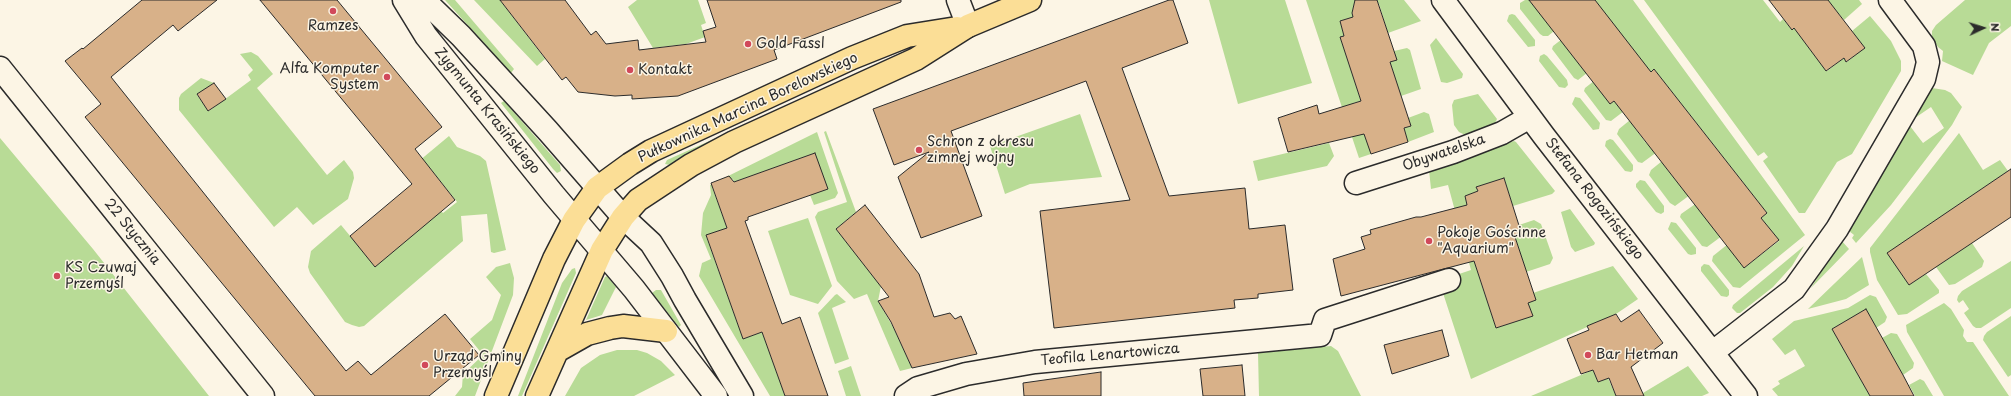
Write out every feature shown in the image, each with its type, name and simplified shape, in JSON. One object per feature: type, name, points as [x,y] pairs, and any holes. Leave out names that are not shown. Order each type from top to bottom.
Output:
[{"type":"main road","name":"Pułkownika Marcina Borelowskiego","points":[[537,396],[602,250],[623,217],[638,200],[691,165],[734,142],[916,59],[968,26],[1030,0]]},
{"type":"main road","name":"Pułkownika Marcina Borelowskiego","points":[[496,396],[554,259],[574,220],[597,188],[651,151],[852,58],[907,36],[968,26]]},
{"type":"main road","points":[[557,350],[587,334],[610,328],[623,326],[666,331]]},
{"type":"street","name":"Zygmunta Krasińskiego","points":[[404,0],[426,36],[574,220],[602,250],[716,396]]},
{"type":"street","name":"Zygmunta Krasińskiego","points":[[424,0],[466,42],[623,217],[651,243],[742,396]]},
{"type":"street","points":[[958,0],[968,26]]},
{"type":"street","name":"Stefana Rogozińskiego","points":[[1443,0],[1530,117],[1746,396]]},
{"type":"street","points":[[1713,352],[1794,289],[1837,229],[1924,78],[1928,62],[1924,46],[1890,0]]},
{"type":"street","name":"22 Stycznia","points":[[0,68],[263,396]]},
{"type":"street","name":"Obywatelska","points":[[1356,183],[1453,152],[1502,133],[1530,117]]},
{"type":"street","name":"Teofila Lenartowicza","points":[[906,396],[918,388],[966,374],[1035,362],[1320,335],[1325,320],[1449,280]]},
{"type":"green space","points":[[445,0],[455,0],[514,69],[511,73]]},
{"type":"green space","points":[[474,0],[500,0],[545,59],[537,66]]},
{"type":"green space","points":[[637,0],[698,0],[706,23],[701,25],[705,37],[686,44],[653,48],[628,7]]},
{"type":"green space","points":[[1209,0],[1285,0],[1312,83],[1238,104]]},
{"type":"green space","points":[[1306,0],[1355,0],[1352,13],[1353,17],[1340,21],[1344,36],[1340,37],[1361,101],[1354,103],[1371,154],[1359,158]]},
{"type":"green space","points":[[1374,0],[1404,0],[1421,21],[1388,33],[1379,4]]},
{"type":"green space","points":[[1525,0],[1538,0],[1559,27],[1548,36],[1543,36],[1540,34],[1520,9],[1520,3]]},
{"type":"green space","points":[[1595,0],[1633,0],[1805,235],[1740,288],[1733,287],[1712,261],[1713,256],[1733,240],[1745,267],[1779,241],[1761,218],[1767,213],[1654,69],[1645,76]]},
{"type":"green space","points":[[1644,0],[1763,0],[1780,22],[1783,19],[1792,30],[1798,25],[1803,40],[1827,71],[1844,58],[1847,62],[1864,48],[1852,31],[1870,16],[1891,41],[1901,61],[1901,71],[1852,154],[1837,162],[1805,213],[1799,213],[1763,161],[1768,157],[1764,152],[1758,156]]},
{"type":"green space","points":[[1819,0],[1859,0],[1862,4],[1844,20],[1829,2]]},
{"type":"green space","points":[[1965,0],[2011,0],[2011,26],[1989,43],[1973,75],[1942,61],[1943,51],[1938,47],[1932,38],[1932,31],[1936,25]]},
{"type":"green space","points":[[1509,15],[1515,15],[1535,40],[1535,46],[1528,47],[1507,21]]},
{"type":"green space","points":[[1566,36],[1592,69],[1578,80],[1574,78],[1552,49],[1553,46]]},
{"type":"green space","points":[[1436,38],[1463,74],[1462,78],[1447,83],[1441,82],[1430,45]]},
{"type":"green space","points":[[1407,48],[1410,50],[1421,89],[1401,96],[1390,62],[1396,60],[1394,51]]},
{"type":"green space","points":[[251,52],[258,56],[273,74],[257,88],[327,175],[344,160],[353,172],[354,178],[348,199],[313,225],[297,207],[274,227],[179,110],[179,98],[181,94],[201,78],[214,83],[197,95],[209,111],[251,80],[248,75],[253,70],[240,54]]},
{"type":"green space","points":[[1544,54],[1567,80],[1568,85],[1565,88],[1559,87],[1539,61],[1540,56]]},
{"type":"green space","points":[[1599,77],[1610,104],[1619,97],[1628,108],[1611,121],[1606,120],[1584,91],[1585,88]]},
{"type":"green space","points":[[1932,88],[1945,90],[1951,93],[1962,107],[1952,125],[1891,205],[1856,243],[1852,238],[1854,235],[1849,231],[1910,126],[1923,143],[1944,128],[1931,107],[1912,120]]},
{"type":"green space","points":[[1478,94],[1497,119],[1492,126],[1465,135],[1459,132],[1454,125],[1452,105],[1454,100]]},
{"type":"green space","points":[[1575,97],[1580,98],[1600,123],[1599,129],[1593,130],[1572,104]]},
{"type":"green space","points":[[504,101],[560,165],[561,171],[557,173],[553,169],[501,103]]},
{"type":"green space","points":[[1424,112],[1429,114],[1434,132],[1408,142],[1404,128],[1411,126],[1408,118]]},
{"type":"green space","points":[[1080,114],[1102,177],[1030,184],[1005,194],[990,146]]},
{"type":"green space","points":[[1635,116],[1634,127],[1646,143],[1661,149],[1642,163],[1638,162],[1617,134],[1619,129]]},
{"type":"green space","points":[[826,131],[856,212],[836,229],[881,286],[878,301],[893,327],[912,368],[900,371],[867,294],[854,299],[837,281],[815,217],[818,212],[847,202],[824,132]]},
{"type":"green space","points":[[817,132],[838,193],[835,198],[814,205],[810,195],[815,153],[734,182],[733,179],[712,187],[727,228],[706,236],[743,339],[762,332],[785,396],[770,396],[699,276],[702,263],[711,259],[701,235],[703,213],[711,195],[710,185]]},
{"type":"green space","points":[[1959,133],[1983,170],[2000,160],[2008,171],[1888,253],[1909,285],[1926,274],[1939,290],[1939,293],[1907,314],[1898,315],[1877,280],[1870,248]]},
{"type":"green space","points":[[725,134],[726,138],[670,165],[665,164],[667,160]]},
{"type":"green space","points":[[449,136],[457,147],[480,156],[486,161],[506,250],[494,253],[491,252],[487,214],[461,216],[463,241],[364,326],[359,327],[345,322],[310,273],[308,267],[311,251],[341,225],[375,266],[441,211],[443,213],[457,202],[430,168],[407,171]]},
{"type":"green space","name":"KS Czuwaj Przemyśl","points":[[0,138],[93,249],[209,396],[0,396]]},
{"type":"green space","points":[[1610,139],[1613,140],[1633,165],[1633,170],[1631,172],[1625,171],[1605,146],[1606,141]]},
{"type":"green space","points":[[1514,141],[1555,191],[1552,194],[1513,206],[1504,178],[1476,187],[1478,191],[1465,196],[1469,210],[1479,277],[1496,328],[1532,316],[1528,303],[1533,293],[1613,266],[1638,299],[1616,314],[1471,379],[1442,290],[1453,276],[1471,270],[1448,185],[1431,189],[1429,170]]},
{"type":"green space","points":[[1329,143],[1334,156],[1327,166],[1258,181],[1253,161]]},
{"type":"green space","points":[[1667,157],[1666,168],[1679,184],[1694,192],[1675,206],[1670,203],[1649,175],[1651,170]]},
{"type":"green space","points":[[1640,180],[1645,181],[1664,206],[1664,212],[1661,214],[1656,212],[1636,187],[1636,184]]},
{"type":"green space","points":[[1701,200],[1726,233],[1707,247],[1702,246],[1680,217],[1681,214]]},
{"type":"green space","points":[[1570,209],[1595,243],[1594,245],[1575,252],[1571,247],[1561,212]]},
{"type":"green space","points":[[808,218],[832,286],[818,304],[790,295],[768,231]]},
{"type":"green space","points":[[1534,220],[1541,224],[1553,258],[1550,264],[1526,272],[1515,237],[1522,235],[1519,225]]},
{"type":"green space","points":[[1671,222],[1676,223],[1696,248],[1696,254],[1688,254],[1668,229]]},
{"type":"green space","points":[[1841,240],[1849,249],[1811,288]]},
{"type":"green space","points":[[1972,243],[1984,261],[1982,267],[1955,284],[1949,285],[1936,267]]},
{"type":"green space","points":[[1804,246],[1792,266],[1773,287],[1740,313],[1737,313],[1732,308],[1733,305]]},
{"type":"green space","points":[[1862,257],[1869,285],[1846,299],[1808,309]]},
{"type":"green space","points":[[2011,261],[2011,308],[1981,328],[1976,328],[1964,313],[1969,309],[1963,300],[1959,303],[1957,300],[1958,296],[1962,291]]},
{"type":"green space","points":[[510,263],[514,278],[513,295],[475,396],[455,396],[462,387],[463,374],[483,355],[470,339],[492,320],[501,295],[486,277],[496,267]]},
{"type":"green space","points":[[1704,264],[1709,265],[1729,290],[1729,295],[1727,297],[1721,296],[1701,271],[1701,267]]},
{"type":"green space","points":[[575,268],[576,273],[522,396],[518,396],[562,283],[572,269]]},
{"type":"green space","points":[[607,276],[616,287],[602,315],[586,320],[605,277]]},
{"type":"green space","points":[[656,290],[661,290],[681,325],[679,327],[652,293]]},
{"type":"green space","points":[[837,294],[846,302],[832,308],[849,359],[835,364],[818,313]]},
{"type":"green space","points":[[1870,295],[1876,297],[1887,317],[1885,322],[1876,328],[1865,310],[1832,329],[1870,396],[1778,396],[1772,389],[1780,384],[1778,381],[1805,366],[1795,349],[1785,355],[1772,339],[1794,321],[1848,308]]},
{"type":"green space","points":[[1944,303],[1951,309],[1964,330],[1963,336],[1967,342],[1973,342],[2009,396],[1944,396],[1907,332],[1906,325]]},
{"type":"green space","points":[[2011,316],[2011,375],[2008,377],[1983,340],[1987,332]]},
{"type":"green space","points":[[1891,333],[1897,334],[1914,363],[1913,368],[1903,375],[1882,338]]},
{"type":"green space","points":[[1331,346],[1338,351],[1361,396],[1259,396],[1258,353]]},
{"type":"green space","points":[[617,350],[637,350],[647,353],[661,361],[675,375],[634,396],[565,396],[581,368],[600,355]]},
{"type":"green space","points":[[851,366],[861,396],[846,396],[838,371]]},
{"type":"green space","points":[[1688,366],[1709,393],[1702,396],[1638,396]]},
{"type":"green space","points":[[1593,370],[1598,382],[1608,378],[1616,396],[1531,396]]},
{"type":"green space","points":[[1920,379],[1924,381],[1933,396],[1915,396],[1909,385]]},
{"type":"building","points":[[142,0],[217,0],[178,31],[173,25],[111,77],[346,371],[358,361],[371,375],[445,314],[479,355],[429,396],[315,396],[85,117],[101,104],[65,61],[82,48],[83,49]]},
{"type":"building","points":[[260,0],[337,0],[442,127],[415,149],[455,200],[375,267],[350,236],[412,184]]},
{"type":"building","points":[[500,0],[565,0],[591,35],[596,31],[606,44],[638,40],[639,50],[706,42],[703,31],[716,27],[707,0],[901,0],[901,2],[774,50],[777,59],[678,96],[632,99],[632,95],[615,96],[578,92],[566,77],[562,80]]},
{"type":"building","points":[[1169,0],[1173,0],[1188,43],[1122,68],[1169,196],[1245,188],[1249,229],[1285,225],[1293,290],[1258,294],[1258,298],[1234,300],[1235,308],[1054,328],[1040,211],[1130,200],[1086,81],[951,131],[982,216],[921,238],[898,177],[929,152],[894,165],[873,109]]},
{"type":"building","points":[[1355,0],[1377,0],[1397,60],[1390,62],[1411,126],[1404,128],[1408,142],[1371,154],[1364,134],[1288,152],[1278,118],[1317,105],[1319,114],[1361,101],[1340,37],[1344,36],[1340,21],[1353,17],[1352,13]]},
{"type":"building","points":[[1529,0],[1595,0],[1651,72],[1654,69],[1767,213],[1761,218],[1779,240],[1744,268],[1614,101],[1610,104]]},
{"type":"building","points":[[1769,0],[1828,0],[1865,48],[1846,62],[1844,58],[1826,71],[1794,28],[1792,30]]},
{"type":"building","points":[[214,83],[226,99],[208,111],[197,94]]},
{"type":"building","points":[[815,153],[828,189],[748,217],[748,220],[745,221],[782,324],[800,317],[828,396],[785,396],[762,332],[743,339],[706,235],[727,228],[711,183],[729,176],[734,182]]},
{"type":"building","points":[[2011,169],[2011,217],[1909,285],[1887,253]]},
{"type":"building","points":[[1504,178],[1522,235],[1515,237],[1536,300],[1528,303],[1533,316],[1496,328],[1474,261],[1341,296],[1333,259],[1365,249],[1361,237],[1371,234],[1370,230],[1467,205],[1465,196],[1478,191],[1476,187]]},
{"type":"building","points":[[865,205],[919,274],[934,317],[950,313],[955,319],[961,316],[977,354],[912,368],[891,322],[878,301],[889,297],[836,229]]},
{"type":"building","points":[[1866,309],[1914,396],[1870,396],[1832,329]]},
{"type":"building","points":[[1639,310],[1663,343],[1631,367],[1644,396],[1616,396],[1609,378],[1598,382],[1593,370],[1581,374],[1567,339],[1589,330],[1587,326],[1616,314],[1621,322]]},
{"type":"building","points":[[1442,330],[1449,356],[1392,374],[1384,345]]},
{"type":"building","points":[[1242,365],[1245,396],[1203,396],[1200,369]]},
{"type":"building","points":[[1101,372],[1101,396],[1024,396],[1023,383]]},
{"type":"place","name":"Ramzes","points":[[333,11]]},
{"type":"place","name":"Gold Fassl","points":[[748,44]]},
{"type":"place","name":"Kontakt","points":[[630,70]]},
{"type":"place","name":"Alfa Komputer System","points":[[387,77]]},
{"type":"place","name":"Schron z okresu zimnej wojny","points":[[919,150]]},
{"type":"place","name":"Pokoje Gościnne \"Aquarium\"","points":[[1429,241]]},
{"type":"place","name":"KS Czuwaj Przemyśl","points":[[57,276]]},
{"type":"place","name":"Bar Hetman","points":[[1588,355]]},
{"type":"place","name":"Urząd Gminy Przemyśl","points":[[425,365]]}]
